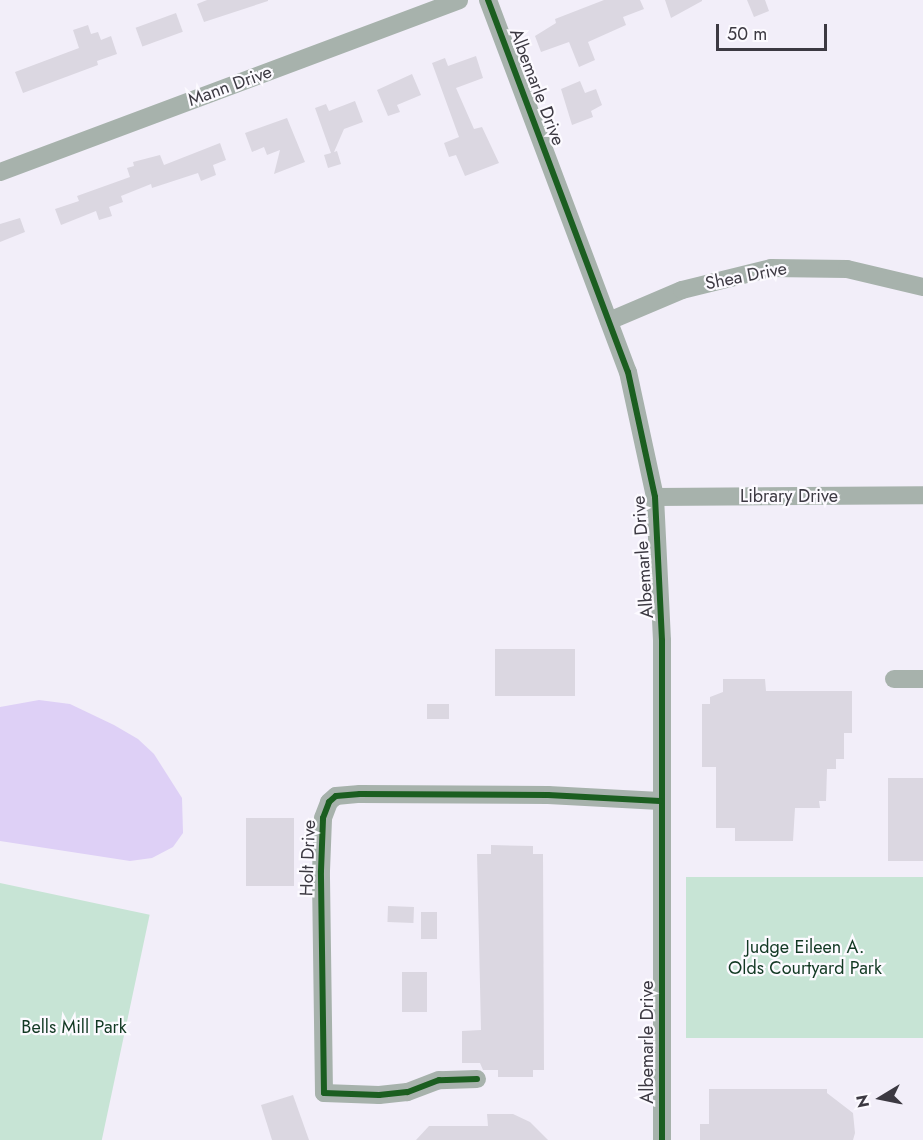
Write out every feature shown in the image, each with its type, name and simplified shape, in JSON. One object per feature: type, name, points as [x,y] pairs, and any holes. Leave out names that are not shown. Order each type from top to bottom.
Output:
[{"type":"street","name":"Mann Drive","points":[[0,172],[459,0]]},
{"type":"street","name":"Albemarle Drive","points":[[489,0],[609,321],[638,407],[655,497],[662,620],[660,801],[662,1140]]},
{"type":"street","name":"Shea Drive","points":[[609,321],[682,290],[771,268],[847,269],[923,287]]},
{"type":"street","name":"Library Drive","points":[[655,497],[923,495]]},
{"type":"street","points":[[899,679],[923,679]]},
{"type":"street","name":"Holt Drive","points":[[477,1079],[439,1080],[406,1092],[379,1095],[324,1093],[321,862],[323,818],[330,802],[336,796],[360,794],[548,795],[660,801]]},
{"type":"green space","name":"Judge Eileen A. Olds Courtyard Park","points":[[686,877],[923,877],[923,1038],[686,1038]]},
{"type":"green space","name":"Bells Mill Park","points":[[0,883],[150,915],[102,1140],[0,1140]]},
{"type":"shaded area","points":[[39,700],[70,704],[138,739],[154,754],[182,798],[183,833],[173,847],[152,858],[130,861],[0,841],[0,707]]},
{"type":"building","points":[[207,0],[268,1],[204,22],[197,4]]},
{"type":"building","points":[[604,0],[640,0],[644,9],[623,17],[626,25],[588,42],[595,60],[579,67],[569,42],[541,52],[535,36],[556,23],[555,19]]},
{"type":"building","points":[[665,0],[702,0],[702,1],[671,18]]},
{"type":"building","points":[[747,0],[765,0],[769,11],[754,17]]},
{"type":"building","points":[[176,13],[183,32],[142,47],[136,28]]},
{"type":"building","points":[[88,25],[91,34],[98,32],[101,40],[111,36],[117,54],[97,61],[98,65],[23,93],[15,72],[79,48],[73,30]]},
{"type":"building","points":[[476,56],[483,78],[456,88],[474,129],[482,127],[499,163],[465,176],[456,155],[449,157],[444,143],[459,137],[432,63],[445,58],[448,66]]},
{"type":"building","points":[[412,74],[421,95],[397,105],[400,112],[388,116],[377,90]]},
{"type":"building","points":[[580,81],[585,93],[596,89],[602,105],[591,111],[593,117],[572,125],[561,89]]},
{"type":"building","points":[[355,101],[363,122],[344,129],[334,152],[337,151],[341,164],[328,168],[324,155],[331,153],[315,108],[326,104],[329,111]]},
{"type":"building","points":[[287,118],[305,162],[274,174],[280,150],[267,155],[264,147],[252,152],[245,133]]},
{"type":"building","points":[[220,143],[226,160],[213,165],[216,175],[201,181],[198,173],[152,188],[151,184],[121,196],[123,202],[109,207],[112,216],[99,220],[96,211],[61,225],[55,209],[79,201],[77,196],[130,177],[127,168],[134,166],[133,162],[160,155],[164,165]]},
{"type":"building","points":[[20,218],[25,232],[0,242],[0,224]]},
{"type":"building","points":[[495,649],[575,649],[575,696],[495,696]]},
{"type":"building","points":[[723,679],[765,679],[766,691],[852,691],[852,733],[844,733],[844,759],[836,759],[836,769],[827,769],[826,801],[819,801],[820,808],[795,808],[793,841],[735,841],[735,828],[716,828],[716,767],[702,767],[702,704],[710,704],[710,697],[723,692]]},
{"type":"building","points":[[427,704],[449,704],[449,719],[427,719]]},
{"type":"building","points":[[888,778],[923,778],[923,861],[888,861]]},
{"type":"building","points":[[246,818],[294,818],[294,886],[246,886]]},
{"type":"building","points":[[491,845],[533,846],[533,854],[543,854],[544,1070],[533,1070],[533,1077],[498,1077],[498,1070],[483,1070],[480,1063],[462,1063],[462,1031],[481,1030],[477,854],[491,854]]},
{"type":"building","points":[[388,906],[414,907],[413,923],[387,922]]},
{"type":"building","points":[[421,912],[437,912],[437,939],[421,939]]},
{"type":"building","points":[[402,972],[427,972],[427,1012],[402,1012]]},
{"type":"building","points":[[709,1089],[827,1089],[827,1093],[853,1113],[855,1133],[853,1140],[700,1140],[700,1124],[709,1124]]},
{"type":"building","points":[[293,1095],[309,1140],[272,1140],[261,1105]]},
{"type":"building","points":[[487,1114],[513,1114],[530,1122],[548,1140],[416,1140],[429,1126],[488,1126]]},
{"type":"cycle path","points":[[488,0],[628,372],[655,497],[662,641],[662,1140]]},
{"type":"cycle path","points":[[477,1079],[439,1080],[407,1092],[379,1095],[324,1093],[321,871],[323,818],[329,802],[336,796],[360,794],[548,795],[660,801]]}]
